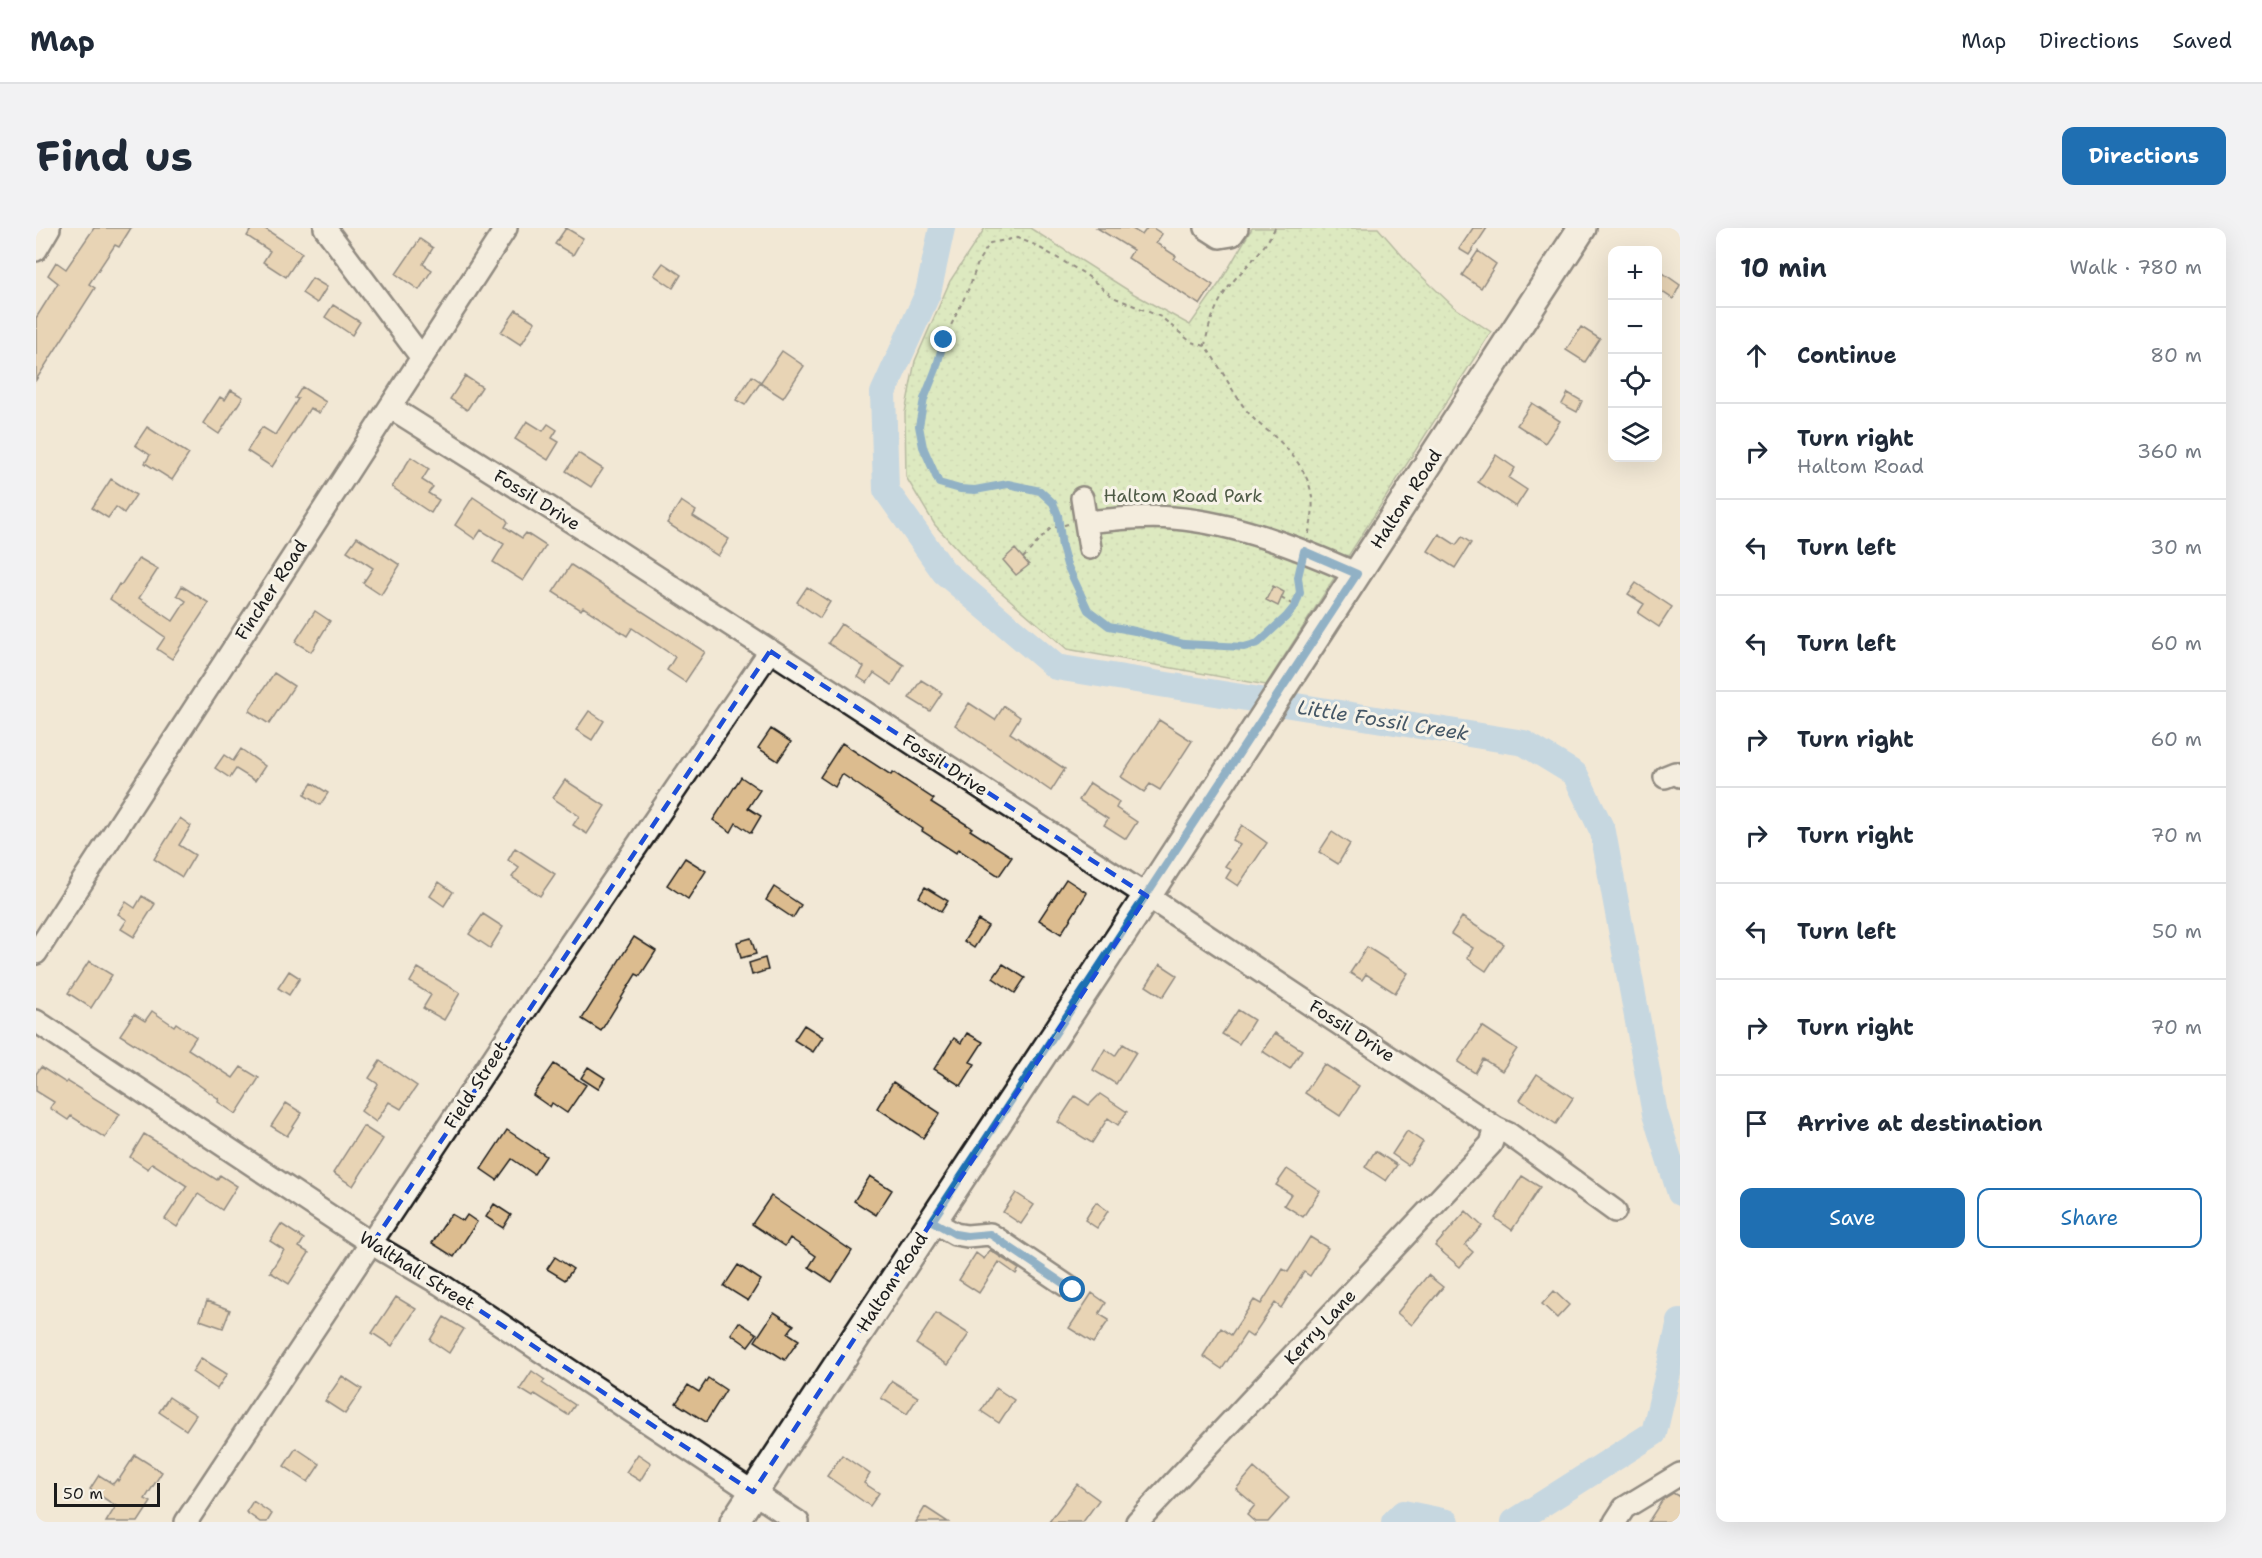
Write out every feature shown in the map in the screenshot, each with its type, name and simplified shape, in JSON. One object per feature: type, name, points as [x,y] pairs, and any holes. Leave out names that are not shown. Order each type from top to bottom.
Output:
[{"type":"main road","name":"Haltom Road","points":[[734,1522],[1147,896],[1582,228]]},
{"type":"street","points":[[36,250],[49,228]]},
{"type":"street","points":[[325,228],[422,358]]},
{"type":"street","name":"Fincher Road","points":[[36,953],[506,228]]},
{"type":"street","points":[[1206,228],[1220,237],[1232,234],[1237,228]]},
{"type":"street","name":"Fossil Drive","points":[[390,407],[1147,896],[1496,1128],[1509,1134],[1615,1211]]},
{"type":"street","points":[[1082,498],[1090,548]]},
{"type":"street","points":[[1086,522],[1128,518],[1173,518],[1229,528],[1304,551],[1357,574]]},
{"type":"street","name":"Field Street","points":[[186,1522],[538,992],[770,651]]},
{"type":"street","name":"Walthall Street","points":[[36,1021],[372,1244],[441,1284],[798,1522]]},
{"type":"street","name":"Kerry Lane","points":[[1137,1522],[1491,1144],[1496,1128]]},
{"type":"street","points":[[932,1221],[955,1234],[967,1236],[990,1234],[1073,1290]]},
{"type":"street","points":[[1616,1522],[1624,1508],[1680,1474]]},
{"type":"path","points":[[1205,346],[1208,328],[1234,280],[1258,256],[1275,228]]},
{"type":"path","points":[[1017,238],[1033,244],[1085,274],[1113,297],[1161,317],[1191,342],[1205,346],[1251,416],[1285,446],[1310,482],[1314,509],[1298,577],[1300,593],[1295,606],[1258,643],[1244,647],[1184,644],[1109,626],[1088,610],[1073,579],[1062,547],[1060,525],[1053,503],[1040,491],[1008,484],[975,490],[960,489],[939,483],[923,447],[919,426],[924,399],[944,340],[969,288],[978,260],[990,243],[1017,238]]},
{"type":"path","points":[[1023,558],[1050,529],[1060,525]]},
{"type":"path","points":[[1281,598],[1295,606]]},
{"type":"highlighted area","points":[[770,651],[1147,896],[753,1492],[440,1284],[372,1244]]},
{"type":"green space","name":"Haltom Road Park","points":[[985,228],[1030,228],[1134,294],[1190,325],[1221,281],[1252,228],[1378,228],[1413,268],[1454,307],[1491,332],[1266,685],[1067,649],[980,574],[935,525],[906,477],[905,413],[915,361],[950,281]]},
{"type":"building","points":[[94,228],[131,228],[119,247],[115,245],[89,284],[95,288],[36,380],[36,318],[58,283],[48,275],[56,262],[66,269]]},
{"type":"building","points":[[252,228],[264,228],[302,253],[286,277],[263,262],[270,251],[247,236]]},
{"type":"building","points":[[566,228],[583,238],[573,255],[555,244]]},
{"type":"building","points":[[1097,228],[1131,228],[1142,235],[1147,228],[1153,228],[1162,234],[1156,243],[1176,256],[1174,259],[1213,285],[1200,305],[1128,258],[1133,250]]},
{"type":"building","points":[[1473,228],[1487,228],[1469,255],[1459,249]]},
{"type":"building","points":[[420,239],[433,248],[423,264],[432,270],[419,290],[396,274]]},
{"type":"building","points":[[1478,251],[1496,264],[1481,288],[1462,275]]},
{"type":"building","points":[[663,263],[681,275],[673,288],[654,275]]},
{"type":"building","points":[[1663,273],[1680,285],[1673,299],[1662,292]]},
{"type":"building","points":[[312,278],[327,287],[317,303],[302,293]]},
{"type":"building","points":[[333,305],[360,322],[352,335],[325,317]]},
{"type":"building","points":[[516,310],[535,322],[521,345],[501,332]]},
{"type":"building","points":[[1581,327],[1600,339],[1585,362],[1566,350]]},
{"type":"building","points":[[782,351],[804,366],[783,398],[760,383]]},
{"type":"building","points":[[465,376],[482,387],[467,410],[450,399]]},
{"type":"building","points":[[752,376],[761,382],[745,405],[736,400]]},
{"type":"building","points":[[302,387],[326,402],[319,413],[310,408],[272,467],[247,451],[262,427],[275,435],[298,399],[295,398]]},
{"type":"building","points":[[231,390],[243,397],[219,434],[203,423],[220,397],[225,400]]},
{"type":"building","points":[[1568,393],[1582,401],[1577,412],[1562,404]]},
{"type":"building","points":[[1532,403],[1560,421],[1545,443],[1517,425]]},
{"type":"building","points":[[527,421],[543,431],[548,424],[557,430],[552,438],[559,442],[548,460],[515,439]]},
{"type":"building","points":[[147,427],[189,454],[172,480],[145,463],[150,455],[135,445]]},
{"type":"building","points":[[578,453],[603,469],[591,487],[566,471]]},
{"type":"building","points":[[1496,455],[1515,468],[1509,478],[1527,490],[1516,507],[1478,482]]},
{"type":"building","points":[[411,457],[429,469],[422,480],[433,487],[428,493],[439,500],[431,513],[392,487]]},
{"type":"building","points":[[111,479],[136,495],[124,513],[116,507],[108,518],[92,508]]},
{"type":"building","points":[[473,497],[506,519],[508,522],[505,527],[522,538],[526,533],[546,546],[523,581],[493,562],[504,544],[481,530],[475,539],[455,525]]},
{"type":"building","points":[[681,501],[696,511],[693,516],[729,539],[718,556],[667,523]]},
{"type":"building","points":[[1439,534],[1456,545],[1462,537],[1471,543],[1455,568],[1428,551]]},
{"type":"building","points":[[357,537],[400,565],[381,595],[363,583],[373,568],[347,551]]},
{"type":"building","points":[[1015,549],[1029,565],[1016,575],[1003,560]]},
{"type":"building","points":[[139,558],[158,569],[139,598],[173,621],[186,601],[177,595],[182,586],[209,603],[172,659],[157,649],[165,637],[110,599]]},
{"type":"building","points":[[571,565],[705,652],[685,682],[667,670],[675,657],[632,628],[627,636],[583,607],[581,610],[553,592]]},
{"type":"building","points":[[1636,583],[1672,607],[1659,627],[1638,613],[1644,604],[1628,594]]},
{"type":"building","points":[[1273,586],[1284,592],[1278,606],[1266,600]]},
{"type":"building","points":[[807,587],[830,602],[820,618],[797,602]]},
{"type":"building","points":[[315,611],[330,621],[311,652],[295,642]]},
{"type":"building","points":[[841,624],[904,665],[892,685],[874,673],[867,683],[858,677],[864,667],[828,643]]},
{"type":"building","points":[[274,673],[294,686],[269,724],[249,711]]},
{"type":"building","points":[[921,680],[942,693],[930,711],[909,698]]},
{"type":"building","points":[[969,703],[995,720],[1004,706],[1020,717],[1010,733],[1065,769],[1051,791],[955,725]]},
{"type":"building","points":[[589,711],[604,721],[592,740],[576,730]]},
{"type":"building","points":[[1159,720],[1192,741],[1160,790],[1150,784],[1144,792],[1121,777]]},
{"type":"building","points":[[771,729],[791,742],[778,761],[758,748]]},
{"type":"building","points":[[842,743],[891,775],[893,772],[934,799],[931,802],[1012,857],[999,876],[958,849],[956,853],[922,831],[923,829],[842,774],[835,787],[820,777]]},
{"type":"building","points":[[241,749],[265,766],[255,781],[236,769],[230,778],[215,768],[224,755],[233,761]]},
{"type":"building","points":[[741,777],[760,790],[748,808],[761,816],[751,833],[736,823],[731,832],[713,820]]},
{"type":"building","points":[[565,780],[605,806],[587,834],[573,825],[579,816],[553,798]]},
{"type":"building","points":[[312,783],[328,793],[320,805],[304,795]]},
{"type":"building","points":[[1090,783],[1119,802],[1116,808],[1137,822],[1126,839],[1104,825],[1108,819],[1079,800]]},
{"type":"building","points":[[180,818],[191,826],[179,845],[195,855],[182,877],[154,859]]},
{"type":"building","points":[[1242,825],[1267,843],[1238,886],[1226,878],[1231,870],[1225,866],[1240,845],[1232,840]]},
{"type":"building","points":[[1332,832],[1350,844],[1338,864],[1319,852]]},
{"type":"building","points":[[515,848],[555,874],[540,896],[512,877],[519,868],[508,860]]},
{"type":"building","points":[[685,858],[706,871],[688,899],[667,885]]},
{"type":"building","points":[[1066,879],[1087,893],[1061,934],[1039,920]]},
{"type":"building","points":[[439,882],[453,892],[444,906],[430,896]]},
{"type":"building","points":[[774,887],[801,905],[793,918],[766,900]]},
{"type":"building","points":[[925,887],[948,901],[941,912],[919,897]]},
{"type":"building","points":[[142,896],[155,904],[134,937],[121,929],[127,920],[118,914],[126,902],[135,908]]},
{"type":"building","points":[[483,914],[503,927],[490,948],[469,934]]},
{"type":"building","points":[[1462,917],[1504,944],[1486,971],[1467,958],[1473,948],[1451,934]]},
{"type":"building","points":[[978,920],[988,926],[974,948],[964,941]]},
{"type":"building","points":[[634,937],[656,951],[640,976],[636,974],[601,1031],[582,1019]]},
{"type":"building","points":[[751,938],[756,954],[741,958],[737,942]]},
{"type":"building","points":[[1367,947],[1408,973],[1395,993],[1366,974],[1362,980],[1350,973]]},
{"type":"building","points":[[765,958],[768,970],[752,975],[749,963]]},
{"type":"building","points":[[89,961],[112,975],[91,1008],[68,993]]},
{"type":"building","points":[[1003,964],[1025,978],[1015,993],[993,978]]},
{"type":"building","points":[[1160,964],[1177,975],[1163,997],[1146,986]]},
{"type":"building","points":[[418,968],[460,993],[444,1020],[423,1008],[431,995],[410,982]]},
{"type":"building","points":[[289,971],[300,978],[289,995],[278,988]]},
{"type":"building","points":[[1238,1010],[1254,1020],[1239,1044],[1222,1034]]},
{"type":"building","points":[[152,1011],[174,1026],[176,1023],[196,1037],[188,1049],[233,1078],[241,1067],[259,1078],[236,1114],[186,1076],[120,1035],[134,1014],[145,1021]]},
{"type":"building","points":[[804,1025],[823,1037],[813,1052],[794,1040]]},
{"type":"building","points":[[1482,1026],[1517,1049],[1502,1071],[1483,1059],[1475,1073],[1458,1062]]},
{"type":"building","points":[[967,1033],[983,1042],[970,1062],[975,1064],[961,1086],[934,1069],[954,1038],[961,1043]]},
{"type":"building","points":[[1275,1033],[1302,1050],[1290,1069],[1262,1051]]},
{"type":"building","points":[[1123,1044],[1136,1052],[1116,1084],[1093,1070],[1105,1049],[1115,1056]]},
{"type":"building","points":[[380,1061],[417,1086],[401,1109],[389,1102],[376,1122],[361,1111],[378,1084],[369,1078]]},
{"type":"building","points":[[554,1064],[586,1085],[567,1113],[552,1103],[550,1107],[533,1095]]},
{"type":"building","points":[[1324,1064],[1359,1086],[1340,1116],[1305,1093]]},
{"type":"building","points":[[41,1067],[120,1114],[105,1138],[71,1116],[68,1120],[50,1108],[54,1102],[36,1091],[36,1074]]},
{"type":"building","points":[[588,1067],[605,1078],[598,1089],[581,1078]]},
{"type":"building","points":[[1537,1074],[1573,1098],[1556,1124],[1520,1100]]},
{"type":"building","points":[[893,1082],[940,1113],[923,1138],[877,1108]]},
{"type":"building","points":[[1100,1094],[1127,1112],[1118,1125],[1108,1118],[1092,1143],[1058,1122],[1075,1096],[1089,1105]]},
{"type":"building","points":[[286,1103],[302,1113],[287,1136],[271,1126]]},
{"type":"building","points":[[363,1126],[383,1139],[353,1186],[333,1173]]},
{"type":"building","points":[[507,1130],[546,1156],[534,1174],[512,1159],[497,1180],[481,1169]]},
{"type":"building","points":[[1407,1131],[1423,1142],[1408,1165],[1392,1154]]},
{"type":"building","points":[[144,1134],[217,1180],[220,1175],[237,1186],[222,1210],[198,1194],[177,1227],[165,1219],[187,1186],[152,1163],[148,1169],[130,1157]]},
{"type":"building","points":[[1375,1151],[1397,1165],[1386,1181],[1365,1167]]},
{"type":"building","points":[[1287,1169],[1320,1191],[1303,1217],[1284,1205],[1291,1194],[1276,1185]]},
{"type":"building","points":[[870,1176],[892,1190],[876,1215],[854,1201]]},
{"type":"building","points":[[1522,1176],[1540,1187],[1512,1230],[1495,1218]]},
{"type":"building","points":[[1016,1193],[1034,1205],[1021,1224],[1003,1212]]},
{"type":"building","points":[[771,1196],[852,1251],[832,1282],[809,1267],[816,1256],[790,1238],[785,1246],[752,1224]]},
{"type":"building","points":[[1096,1202],[1108,1211],[1097,1228],[1085,1220]]},
{"type":"building","points":[[494,1204],[511,1215],[503,1228],[486,1217]]},
{"type":"building","points":[[1466,1211],[1482,1226],[1465,1245],[1473,1252],[1460,1267],[1435,1246]]},
{"type":"building","points":[[451,1214],[463,1221],[467,1215],[477,1222],[454,1257],[432,1243]]},
{"type":"building","points":[[281,1224],[304,1239],[299,1247],[309,1253],[289,1284],[270,1272],[284,1250],[270,1241]]},
{"type":"building","points":[[1310,1237],[1328,1248],[1310,1276],[1304,1272],[1281,1308],[1275,1303],[1252,1337],[1246,1333],[1222,1369],[1203,1356],[1221,1328],[1231,1335],[1254,1300],[1261,1304],[1283,1269],[1288,1272]]},
{"type":"building","points":[[990,1250],[1019,1269],[1016,1274],[999,1262],[979,1293],[959,1280],[976,1253],[984,1259]]},
{"type":"building","points":[[555,1257],[573,1269],[565,1280],[547,1269]]},
{"type":"building","points":[[738,1265],[761,1280],[748,1301],[724,1286]]},
{"type":"building","points":[[1428,1275],[1443,1287],[1412,1325],[1397,1313]]},
{"type":"building","points":[[1554,1291],[1569,1305],[1557,1318],[1542,1304]]},
{"type":"building","points":[[1092,1293],[1106,1303],[1099,1314],[1109,1320],[1093,1343],[1069,1328]]},
{"type":"building","points":[[396,1297],[416,1309],[392,1346],[372,1333]]},
{"type":"building","points":[[207,1301],[230,1310],[223,1328],[200,1320]]},
{"type":"building","points":[[774,1312],[794,1325],[788,1333],[799,1340],[785,1360],[755,1341]]},
{"type":"building","points":[[936,1313],[969,1334],[948,1365],[916,1344]]},
{"type":"building","points":[[444,1317],[464,1329],[449,1353],[430,1340]]},
{"type":"building","points":[[739,1322],[757,1334],[748,1346],[731,1334]]},
{"type":"building","points":[[201,1358],[227,1374],[217,1389],[192,1372]]},
{"type":"building","points":[[532,1371],[545,1380],[542,1383],[575,1405],[568,1415],[535,1394],[533,1397],[520,1389]]},
{"type":"building","points":[[342,1376],[362,1389],[345,1414],[325,1401]]},
{"type":"building","points":[[708,1378],[726,1390],[706,1422],[676,1403],[688,1385],[699,1392]]},
{"type":"building","points":[[892,1381],[918,1397],[907,1414],[881,1398]]},
{"type":"building","points":[[996,1388],[1014,1400],[999,1423],[981,1411]]},
{"type":"building","points":[[169,1397],[196,1415],[186,1430],[159,1412]]},
{"type":"building","points":[[296,1448],[320,1464],[308,1482],[284,1466]]},
{"type":"building","points":[[638,1454],[651,1463],[640,1481],[626,1472]]},
{"type":"building","points":[[135,1455],[162,1472],[145,1499],[151,1502],[138,1522],[106,1522],[116,1506],[90,1489],[99,1475],[113,1484],[117,1479],[118,1481]]},
{"type":"building","points":[[842,1455],[870,1474],[864,1483],[879,1493],[870,1506],[827,1476]]},
{"type":"building","points":[[1254,1468],[1289,1498],[1268,1522],[1255,1522],[1247,1515],[1255,1505],[1236,1489]]},
{"type":"building","points":[[1077,1484],[1099,1500],[1083,1522],[1049,1522]]},
{"type":"building","points":[[1673,1493],[1680,1497],[1680,1522],[1648,1522],[1663,1499]]},
{"type":"building","points":[[253,1501],[272,1514],[267,1522],[260,1522],[246,1512]]},
{"type":"building","points":[[925,1507],[948,1522],[916,1522]]},
{"type":"waterway","name":"Little Fossil Creek","points":[[942,228],[928,293],[883,393],[886,490],[944,572],[1056,667],[1524,743],[1575,774],[1603,832],[1655,1114],[1680,1193]]},
{"type":"waterway","name":"Little Fossil Creek","points":[[1514,1522],[1654,1433],[1680,1322]]},
{"type":"waterway","name":"Little Fossil Creek","points":[[1394,1522],[1403,1513],[1447,1522]]},
{"type":"route","points":[[944,340],[924,399],[919,426],[923,447],[939,483],[960,489],[975,490],[1008,484],[1040,491],[1053,503],[1058,515],[1067,565],[1088,610],[1109,626],[1184,644],[1244,647],[1258,643],[1295,606],[1300,593],[1298,577],[1304,551],[1357,574],[932,1221],[955,1234],[967,1236],[990,1234],[1073,1290]]}]
